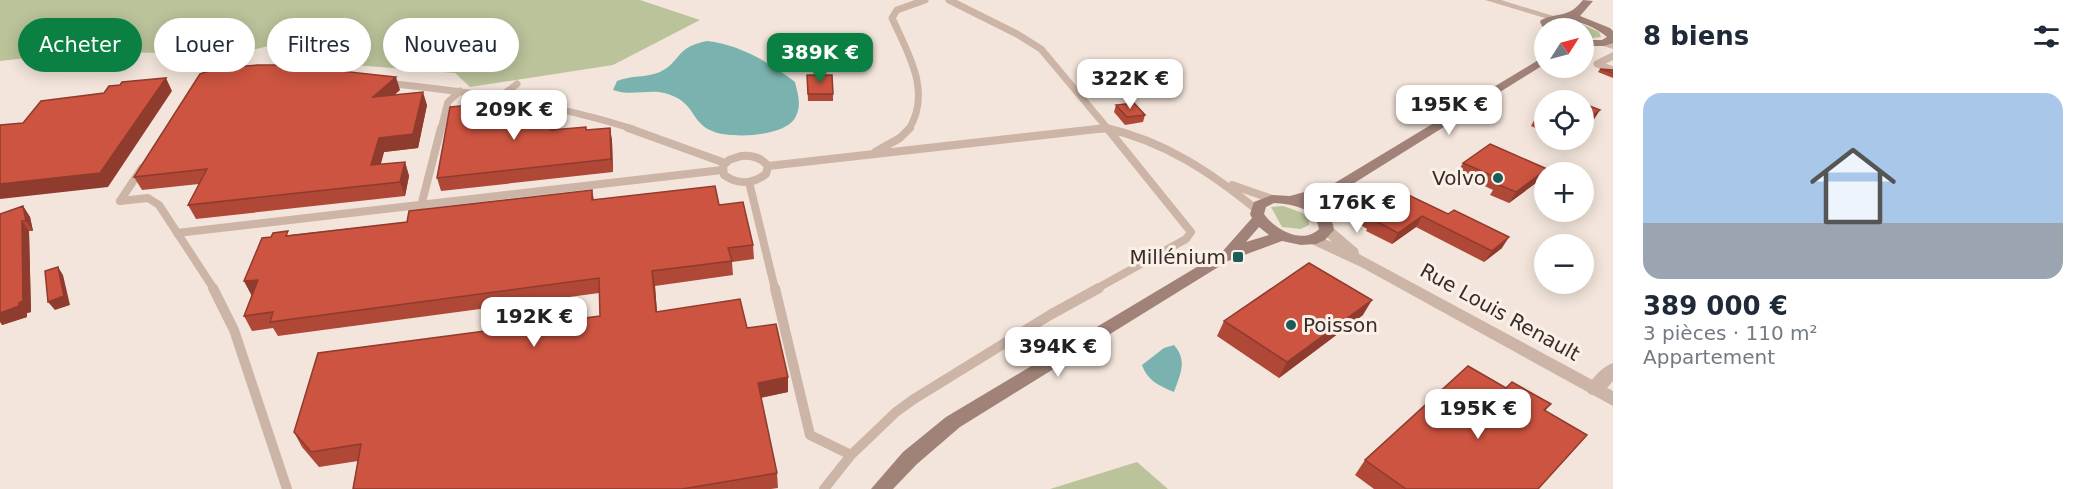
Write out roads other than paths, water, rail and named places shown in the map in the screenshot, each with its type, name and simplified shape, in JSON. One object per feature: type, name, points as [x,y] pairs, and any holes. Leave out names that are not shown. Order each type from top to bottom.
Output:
[{"type":"main road","points":[[1568,18],[1578,13],[1588,1]]},
{"type":"main road","points":[[1588,1],[1595,25],[1610,40]]},
{"type":"main road","points":[[1594,42],[1610,40]]},
{"type":"main road","points":[[1319,213],[1324,202],[1338,187],[1534,66]]},
{"type":"main road","points":[[1223,257],[1258,214],[1265,201],[1292,200],[1338,187]]},
{"type":"main road","points":[[881,489],[910,458],[952,423],[1223,257],[1260,242],[1283,236],[1312,239],[1324,235],[1327,230],[1326,222],[1319,213],[1292,200]]},
{"type":"main road","points":[[1258,214],[1265,225],[1283,236]]},
{"type":"street","points":[[1493,1],[1555,18]]},
{"type":"street","points":[[1493,1],[1534,21]]},
{"type":"street","name":"Rue Louis Renault","points":[[1327,230],[1366,263]]},
{"type":"street","name":"Rue Louis Renault","points":[[1312,239],[1366,263],[1613,399]]},
{"type":"street","points":[[1595,389],[1613,370]]},
{"type":"lane","points":[[873,154],[906,132],[915,119],[920,101],[919,83],[892,18],[897,10],[925,0]]},
{"type":"lane","points":[[824,489],[851,455],[896,412],[914,399],[1050,315],[1186,239],[1191,232],[1177,212],[1041,50],[1017,34],[949,0]]},
{"type":"lane","points":[[1606,60],[1613,65]]},
{"type":"lane","points":[[1606,60],[1613,70]]},
{"type":"lane","points":[[1606,60],[1593,67],[1613,75]]},
{"type":"lane","points":[[381,82],[501,96],[615,123],[724,166]]},
{"type":"lane","points":[[501,96],[517,84]]},
{"type":"lane","points":[[421,206],[448,102],[460,91]]},
{"type":"lane","points":[[768,166],[1106,128],[1138,136],[1224,182],[1272,200]]},
{"type":"lane","points":[[177,233],[421,206],[724,166],[735,157],[748,156],[761,159],[768,166]]},
{"type":"lane","points":[[146,162],[120,201],[148,198],[159,205],[212,285],[234,330],[287,489]]},
{"type":"lane","points":[[724,166],[724,175],[734,181],[749,182],[762,178],[768,166]]},
{"type":"lane","points":[[749,182],[810,435],[851,455]]},
{"type":"lane","points":[[1224,182],[1258,214]]},
{"type":"water","points":[[707,41],[742,50],[795,82],[799,105],[795,118],[789,124],[769,133],[720,134],[705,127],[684,103],[668,94],[661,92],[627,93],[613,90],[617,81],[660,72],[689,47]]},
{"type":"water","points":[[1174,345],[1181,357],[1182,368],[1174,392],[1154,382],[1142,365],[1164,348]]},
{"type":"place","name":"Volvo","points":[[1498,178]]},
{"type":"place","name":"Millénium","points":[[1238,257]]},
{"type":"place","name":"Poisson","points":[[1291,325]]}]
